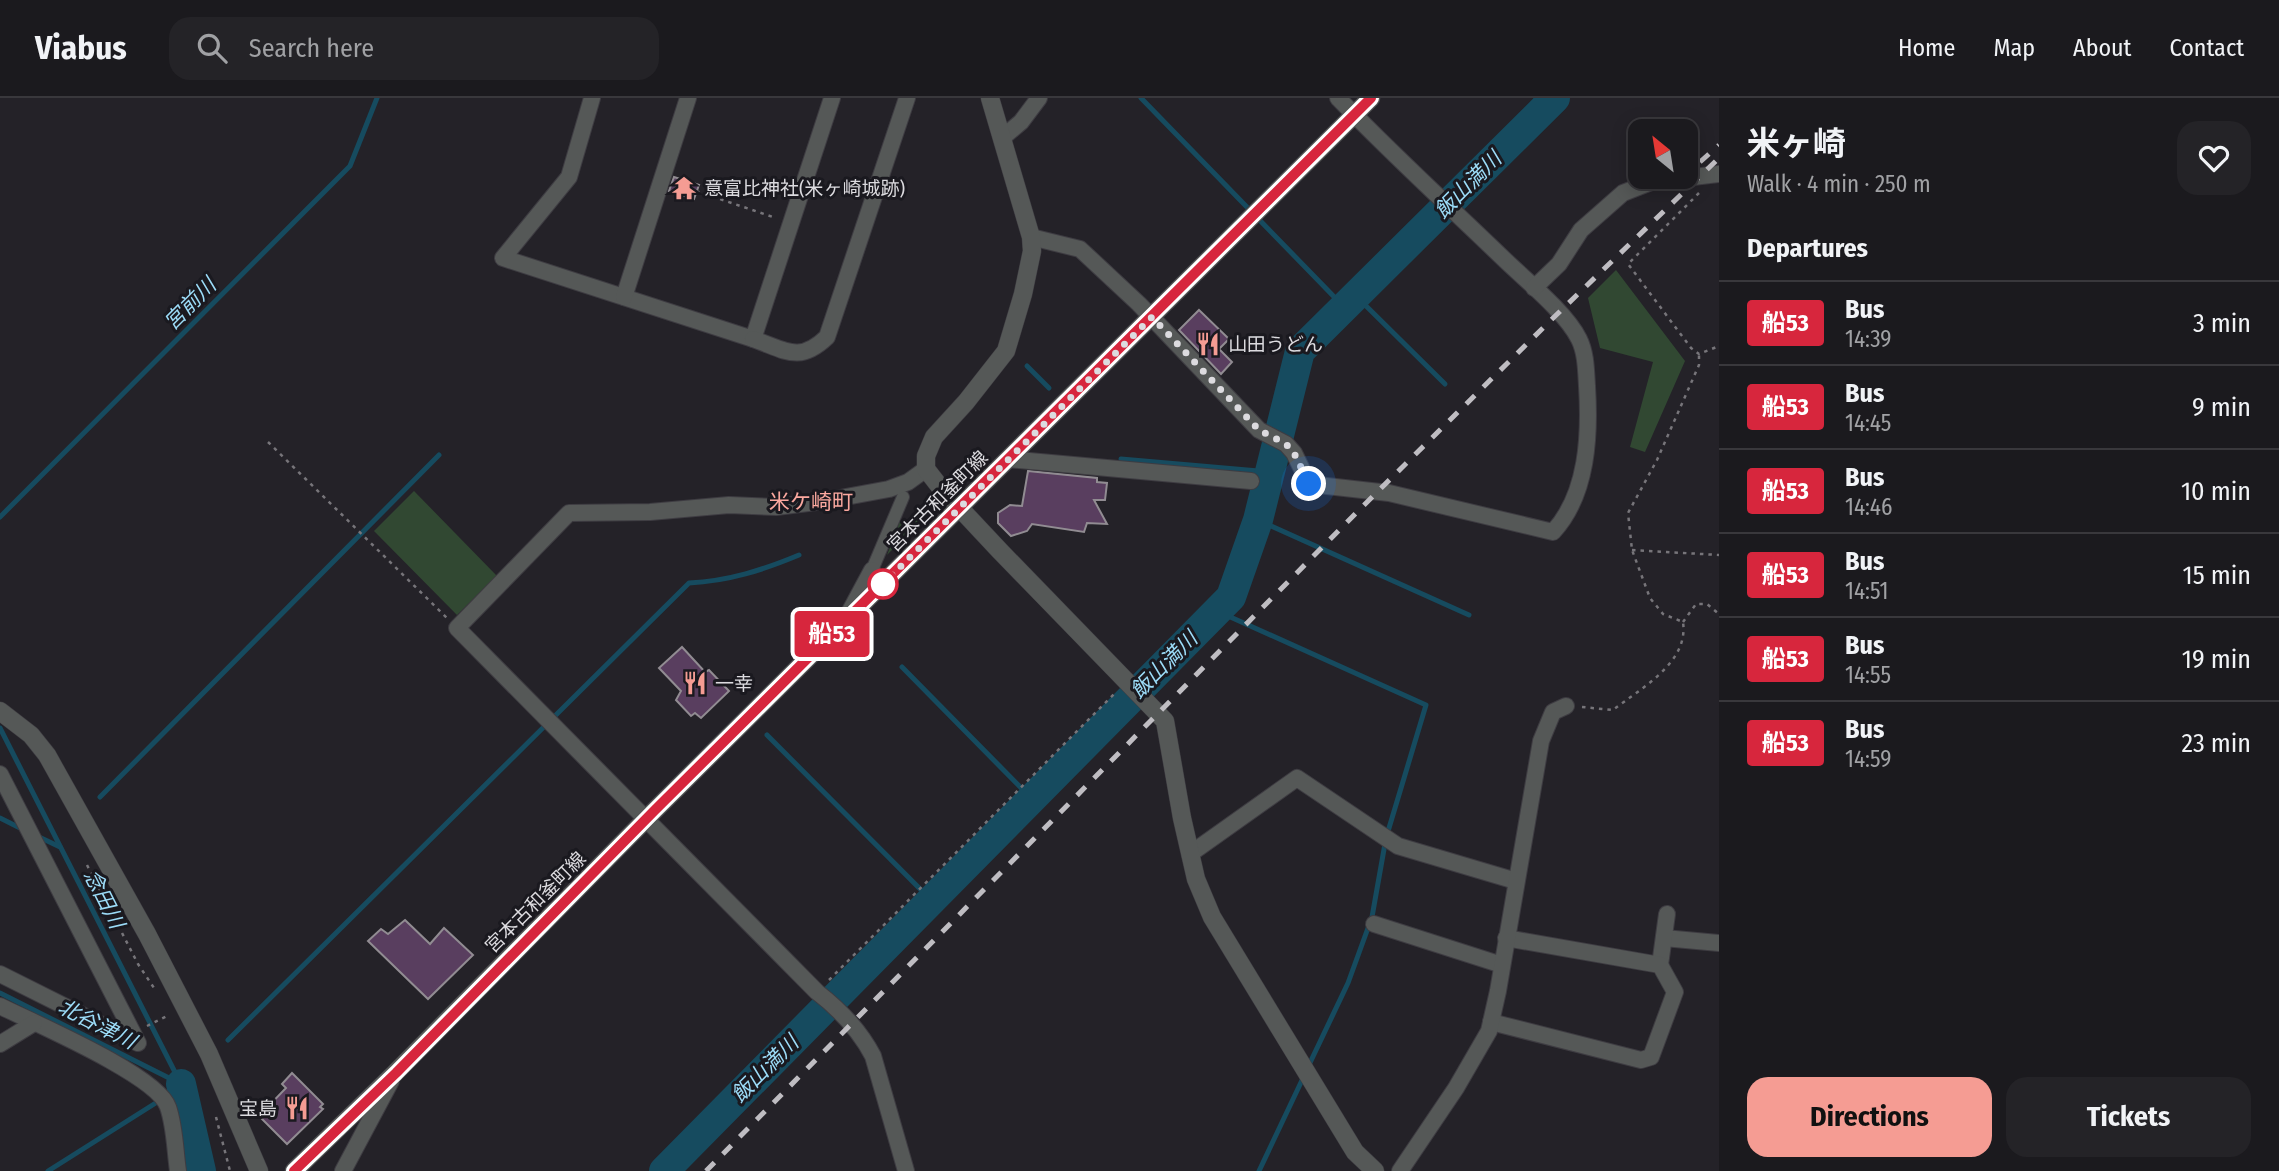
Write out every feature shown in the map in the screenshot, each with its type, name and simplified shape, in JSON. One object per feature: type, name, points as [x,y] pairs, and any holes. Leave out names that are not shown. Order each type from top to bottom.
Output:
[{"type":"street","points":[[592,98],[569,177],[503,258],[799,355],[816,348],[827,337],[907,98]]},
{"type":"street","points":[[624,297],[688,98]]},
{"type":"street","points":[[753,339],[832,98]]},
{"type":"street","points":[[990,98],[1031,237],[1032,251],[1023,295],[1006,351],[934,437],[926,456],[926,469],[960,508],[1160,713],[1168,729],[1182,818],[1196,879],[1212,917],[1355,1152],[1373,1170]]},
{"type":"street","points":[[1002,138],[1021,122],[1040,98]]},
{"type":"street","points":[[1031,237],[1080,249],[1152,317],[1259,430],[1286,444],[1294,453],[1309,484],[1389,493],[1553,532],[1564,520],[1582,476],[1589,423],[1586,360],[1580,339],[1566,320],[1534,288],[1338,98]]},
{"type":"street","name":"宮本古和釜町線","points":[[294,1171],[396,1073],[645,820],[1371,98]]},
{"type":"street","points":[[1534,288],[1559,264],[1581,230],[1623,193],[1651,182],[1719,174]]},
{"type":"street","points":[[1008,459],[1251,481]]},
{"type":"street","points":[[841,626],[872,570],[905,489],[926,469]]},
{"type":"street","points":[[905,489],[776,507],[729,505],[650,512],[569,513],[457,628],[866,1041],[873,1056],[906,1171]]},
{"type":"street","points":[[1400,1171],[1456,1088],[1489,1031],[1541,741],[1553,712],[1566,706]]},
{"type":"street","points":[[0,711],[32,735],[47,755],[128,899],[209,1054],[259,1171]]},
{"type":"street","points":[[0,774],[138,1043],[0,974]]},
{"type":"street","points":[[1190,854],[1297,778],[1398,846],[1516,881]]},
{"type":"street","points":[[1491,1022],[1641,1060],[1651,1057],[1675,992],[1660,965],[1667,914]]},
{"type":"street","points":[[1374,924],[1502,965]]},
{"type":"street","points":[[1506,938],[1660,965]]},
{"type":"street","points":[[1664,938],[1719,943]]},
{"type":"street","points":[[0,1006],[129,1071],[158,1092],[168,1106],[178,1171]]},
{"type":"street","points":[[0,1044],[34,1023]]},
{"type":"street","points":[[343,1171],[396,1073]]},
{"type":"path","points":[[1699,354],[1690,348],[1629,264],[1719,174]]},
{"type":"path","points":[[696,191],[791,222]]},
{"type":"path","points":[[1699,354],[1719,346]]},
{"type":"path","points":[[1682,622],[1663,614],[1650,598],[1632,550],[1628,513],[1657,460],[1699,365],[1699,354]]},
{"type":"path","points":[[268,442],[457,628]]},
{"type":"path","points":[[1632,550],[1719,555]]},
{"type":"path","points":[[1566,706],[1613,710],[1666,669],[1685,636],[1682,622],[1696,604],[1707,604],[1719,614]]},
{"type":"path","points":[[820,994],[1129,682]]},
{"type":"path","points":[[83,857],[138,964],[158,994]]},
{"type":"path","points":[[144,1028],[172,1013]]},
{"type":"path","points":[[213,1105],[230,1171]]},
{"type":"green space","points":[[1616,270],[1685,361],[1645,452],[1630,447],[1653,362],[1600,348],[1588,298]]},
{"type":"green space","points":[[414,491],[497,576],[457,615],[374,531]]},
{"type":"green space","points":[[923,518],[887,555],[900,521]]},
{"type":"building","points":[[674,177],[699,185],[694,199],[669,191]]},
{"type":"building","name":"山田うどん","points":[[1199,310],[1229,339],[1219,349],[1232,362],[1221,374],[1179,330]]},
{"type":"building","points":[[1028,471],[1097,478],[1097,482],[1107,483],[1105,500],[1094,500],[1107,524],[1087,523],[1084,532],[1032,524],[1027,531],[1011,536],[998,523],[998,513],[1010,505],[1022,506]]},
{"type":"building","points":[[682,647],[705,672],[709,670],[729,691],[701,718],[695,713],[691,716],[676,700],[681,691],[659,668]]},
{"type":"building","points":[[405,920],[430,944],[444,928],[473,955],[428,999],[368,941],[381,929],[388,934]]},
{"type":"building","points":[[292,1073],[323,1104],[320,1107],[323,1109],[287,1144],[259,1116],[286,1088],[282,1084]]},
{"type":"waterway","name":"宮前川","points":[[0,517],[350,166],[377,98]]},
{"type":"waterway","points":[[1141,98],[1344,307]]},
{"type":"waterway","points":[[1536,98],[1546,107]]},
{"type":"waterway","name":"飯山満川","points":[[664,1171],[1231,597],[1258,520],[1300,351],[1555,98]]},
{"type":"waterway","points":[[1356,296],[1445,384]]},
{"type":"waterway","points":[[1027,366],[1049,388]]},
{"type":"waterway","points":[[100,797],[439,455]]},
{"type":"waterway","points":[[1121,459],[1270,472]]},
{"type":"waterway","points":[[1258,520],[1469,615]]},
{"type":"waterway","points":[[228,1040],[689,583],[746,574],[799,555]]},
{"type":"waterway","points":[[1217,611],[1426,705],[1386,838],[1372,917],[1348,983],[1308,1067]]},
{"type":"waterway","points":[[902,667],[1032,799]]},
{"type":"waterway","name":"念田川","points":[[0,728],[181,1084]]},
{"type":"waterway","points":[[767,735],[932,901]]},
{"type":"waterway","points":[[0,818],[22,829]]},
{"type":"waterway","points":[[37,836],[60,847]]},
{"type":"waterway","name":"北谷津川","points":[[0,993],[181,1084]]},
{"type":"waterway","points":[[1259,1171],[1304,1076]]},
{"type":"waterway","points":[[181,1084],[201,1171]]},
{"type":"waterway","points":[[48,1171],[181,1087]]},
{"type":"railway","points":[[1700,162],[1719,145]]},
{"type":"railway","points":[[706,1171],[1356,513],[1719,158]]},
{"type":"bus line","name":"船53","points":[[294,1171],[396,1073],[655,810],[1371,98]]},
{"type":"place","name":"意富比神社(米ヶ崎城跡)","points":[[684,188]]},
{"type":"place","name":"山田うどん","points":[[1208,344]]},
{"type":"place","name":"一幸","points":[[695,683]]},
{"type":"place","name":"宝島","points":[[297,1108]]},
{"type":"district","name":"米ケ崎町","points":[[811,502]]},
{"type":"route","points":[[883,584],[1152,317],[1259,430],[1286,444],[1294,453],[1309,484]]}]
